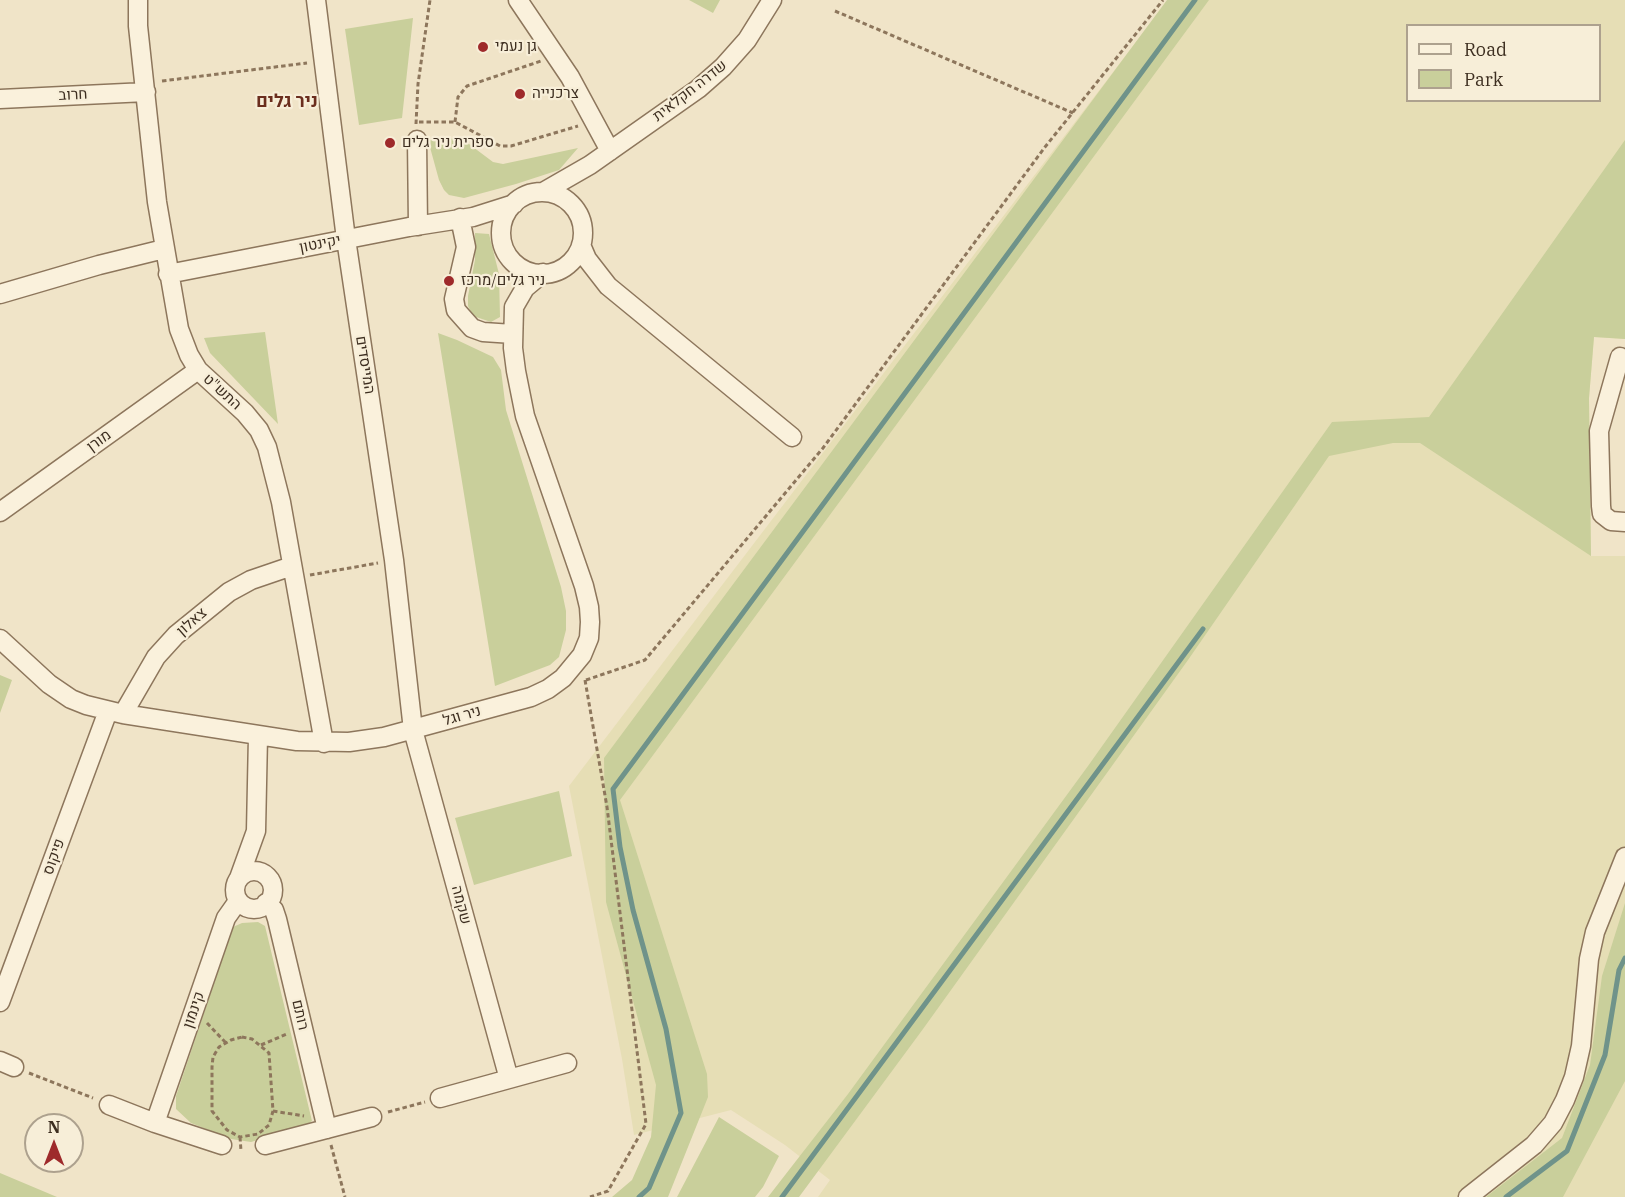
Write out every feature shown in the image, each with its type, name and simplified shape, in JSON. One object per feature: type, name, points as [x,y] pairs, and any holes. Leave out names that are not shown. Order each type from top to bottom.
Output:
[{"type":"street","name":"התש\"ט","points":[[138,0],[138,27],[164,249],[179,329],[189,355],[198,370],[245,413],[267,447],[281,502],[324,743]]},
{"type":"street","name":"המייסדים","points":[[316,0],[346,239],[394,560],[413,730]]},
{"type":"street","points":[[518,0],[557,56],[610,150]]},
{"type":"street","name":"שדרה חקלאית","points":[[543,192],[590,165],[698,88],[723,67],[747,40],[772,0]]},
{"type":"street","name":"חרוב","points":[[0,99],[146,87]]},
{"type":"street","points":[[417,140],[418,226]]},
{"type":"street","name":"שדרה חקלאית","points":[[577,211],[577,190],[581,177],[590,165]]},
{"type":"street","points":[[501,236],[502,223],[508,210],[530,194],[543,192],[557,195],[568,201],[577,211],[583,224],[581,245],[572,261],[562,269],[543,273],[523,269],[510,258],[495,226],[488,221],[467,218],[466,247],[454,298],[456,310],[471,327],[483,332],[513,334]]},
{"type":"street","name":"יקינטון","points":[[168,274],[467,218],[514,204]]},
{"type":"street","points":[[581,245],[587,260],[608,285],[792,437]]},
{"type":"street","points":[[0,294],[164,249]]},
{"type":"street","name":"ניר וגל","points":[[3,647],[48,684],[71,699],[116,713],[258,736],[324,743],[349,742],[413,730],[531,697],[563,678],[580,674],[582,655],[588,638],[589,607],[522,405],[516,371],[510,258]]},
{"type":"street","points":[[562,269],[608,285]]},
{"type":"street","name":"ניר וגל","points":[[514,315],[519,297],[543,273]]},
{"type":"street","points":[[1620,357],[1599,431],[1600,506],[1602,514],[1611,521],[1625,522]]},
{"type":"street","name":"מורן","points":[[0,512],[198,370]]},
{"type":"street","name":"צאלון","points":[[116,713],[156,657],[176,635],[229,592],[251,580],[292,572]]},
{"type":"street","name":"פיקוס","points":[[0,1002],[116,713]]},
{"type":"street","name":"שקמה","points":[[413,730],[509,1079]]},
{"type":"street","points":[[256,831],[235,889],[238,901],[255,908],[266,903],[272,893],[256,831],[258,736]]},
{"type":"street","points":[[1468,1197],[1534,1145],[1553,1123],[1565,1100],[1574,1077],[1581,1046],[1589,959],[1595,932],[1625,857]]},
{"type":"street","points":[[239,878],[256,871],[270,881]]},
{"type":"street","name":"קינמון","points":[[155,1123],[226,918],[238,901]]},
{"type":"street","name":"רותם","points":[[266,903],[274,910],[277,920],[326,1124]]},
{"type":"street","points":[[440,1098],[567,1063]]},
{"type":"street","points":[[109,1105],[155,1123],[222,1144]]},
{"type":"street","points":[[265,1145],[326,1124],[372,1117]]},
{"type":"path","points":[[417,140],[418,84],[430,0]]},
{"type":"path","points":[[590,1197],[608,1191],[646,1124],[607,807],[580,674],[645,660],[823,448],[1045,147],[1163,0]]},
{"type":"path","points":[[835,11],[1073,113]]},
{"type":"path","points":[[455,122],[458,98],[467,86],[557,56]]},
{"type":"path","points":[[146,87],[322,62]]},
{"type":"path","points":[[416,122],[455,122],[500,146],[511,146],[594,122]]},
{"type":"path","points":[[292,572],[394,560]]},
{"type":"path","points":[[194,1009],[226,1043]]},
{"type":"path","points":[[261,1045],[303,1027]]},
{"type":"path","points":[[242,1037],[252,1039],[261,1045],[269,1053],[273,1111],[269,1125],[258,1134],[240,1137],[227,1130],[212,1111],[213,1057],[219,1047],[242,1037]]},
{"type":"path","points":[[7,1064],[109,1105]]},
{"type":"path","points":[[372,1117],[440,1098]]},
{"type":"path","points":[[273,1111],[326,1124],[345,1197]]},
{"type":"path","points":[[222,1144],[241,1151],[265,1145]]},
{"type":"shaded area","points":[[1168,0],[1625,0],[1625,339],[1594,337],[1589,398],[1591,556],[1625,556],[1625,1197],[818,1197],[830,1180],[785,1145],[731,1110],[634,1135],[622,1059],[569,786]]},
{"type":"green space","points":[[689,0],[720,0],[713,13]]},
{"type":"green space","points":[[1167,0],[1209,0],[620,800],[707,1074],[708,1097],[668,1197],[612,1197],[632,1180],[651,1137],[656,1085],[606,902],[604,758]]},
{"type":"green space","points":[[413,18],[402,118],[359,125],[345,29]]},
{"type":"green space","points":[[461,138],[493,162],[503,164],[578,148],[559,170],[464,198],[449,195],[444,190],[428,140]]},
{"type":"green space","points":[[1625,140],[1625,339],[1594,337],[1589,398],[1591,556],[1420,443],[1393,443],[1329,456],[1188,660],[923,1029],[799,1197],[768,1197],[848,1094],[1088,766],[1332,422],[1429,417]]},
{"type":"green space","points":[[475,233],[489,234],[499,274],[500,317],[491,322],[473,316],[468,306],[475,260]]},
{"type":"green space","points":[[265,332],[278,424],[210,353],[204,338]]},
{"type":"green space","points":[[438,333],[493,357],[501,370],[506,410],[561,587],[566,611],[566,630],[559,657],[550,665],[495,686]]},
{"type":"green space","points":[[0,675],[12,680],[0,713]]},
{"type":"green space","points":[[559,791],[572,856],[474,885],[455,818]]},
{"type":"green space","points":[[1625,903],[1625,1081],[1563,1197],[1486,1197],[1562,1138],[1590,1065],[1602,976]]},
{"type":"green space","points":[[258,922],[265,926],[312,1121],[305,1126],[251,1142],[231,1139],[191,1123],[176,1109],[176,1096],[233,927],[242,923]]},
{"type":"green space","points":[[719,1117],[779,1156],[763,1187],[755,1197],[677,1197]]},
{"type":"green space","points":[[0,1173],[57,1197],[0,1197]]},
{"type":"waterway","points":[[639,1197],[649,1188],[681,1113],[666,1029],[633,910],[620,847],[613,789],[1195,0]]},
{"type":"waterway","points":[[782,1197],[1203,629]]},
{"type":"waterway","points":[[1506,1197],[1567,1151],[1605,1055],[1619,970],[1625,958]]},
{"type":"place","name":"גן נעמי","points":[[483,47]]},
{"type":"place","name":"צרכנייה","points":[[520,94]]},
{"type":"place","name":"ספרית ניר גלים","points":[[390,143]]},
{"type":"place","name":"ניר גלים/מרכז","points":[[449,281]]},
{"type":"district","name":"ניר גלים","points":[[287,102]]}]
